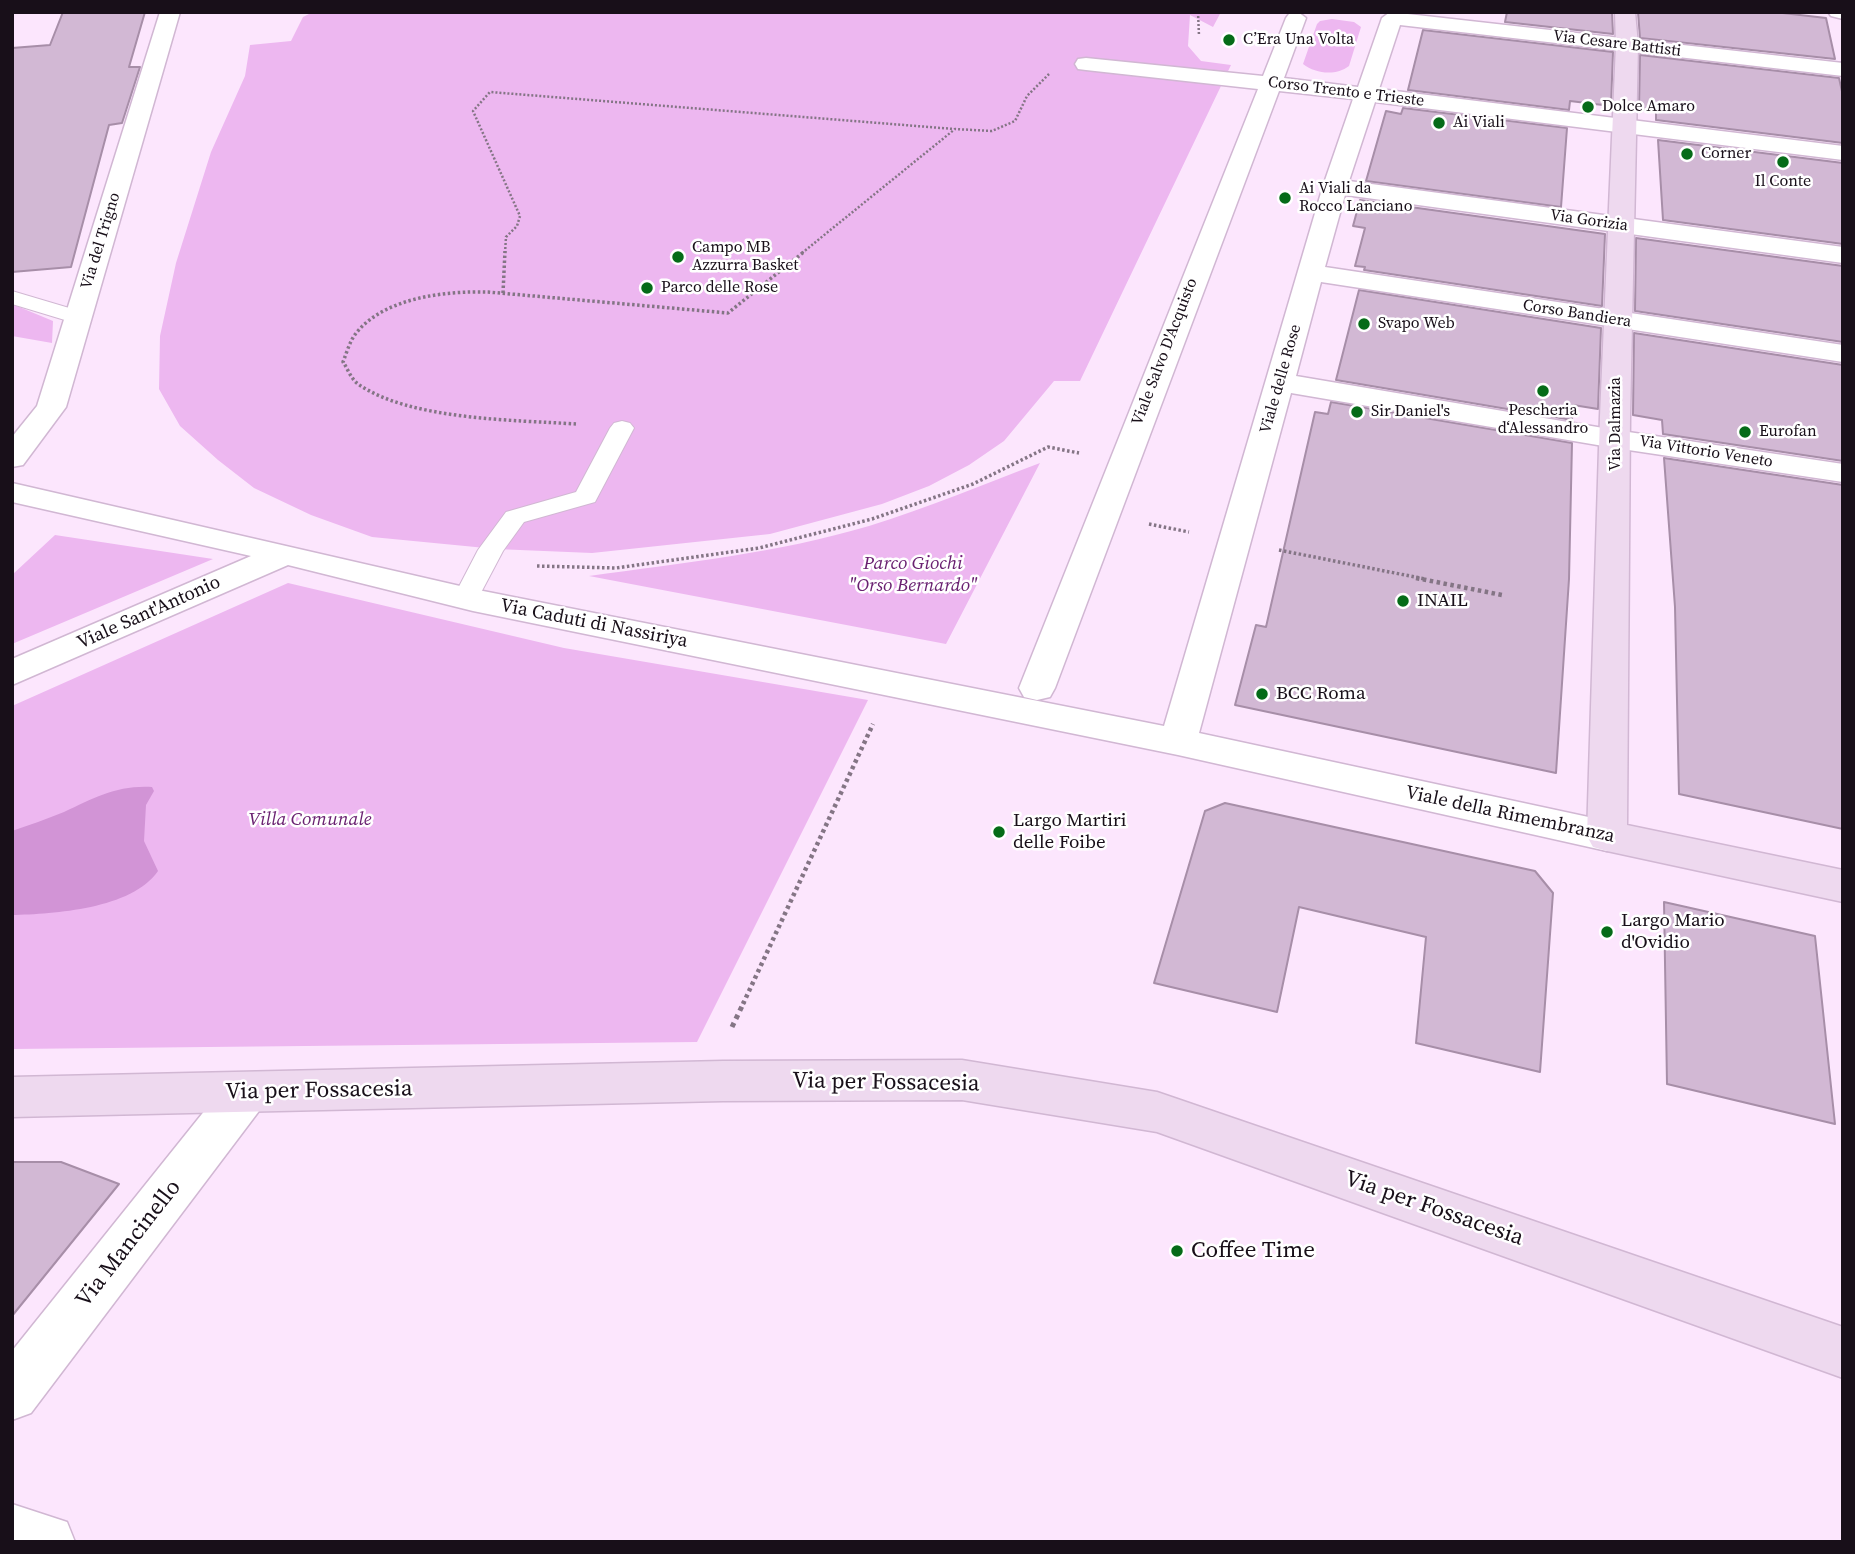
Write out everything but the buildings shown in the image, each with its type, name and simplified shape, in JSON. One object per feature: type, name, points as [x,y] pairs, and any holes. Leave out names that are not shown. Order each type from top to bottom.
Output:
[{"type":"street","name":"Via del Trigno","points":[[12,458],[51,407],[170,12]]},
{"type":"street","name":"Via Dalmazia","points":[[1607,836],[1627,45],[1625,12]]},
{"type":"street","name":"Viale Salvo D'Acquisto","points":[[1037,688],[1296,18]]},
{"type":"street","name":"Via Cesare Battisti","points":[[1392,18],[1843,70]]},
{"type":"street","name":"Viale delle Rose","points":[[1178,742],[1335,186],[1392,18]]},
{"type":"street","name":"Corso Trento e Trieste","points":[[1086,64],[1365,94],[1843,153]]},
{"type":"street","name":"Via Gorizia","points":[[1335,186],[1843,255]]},
{"type":"street","name":"Corso Bandiera","points":[[1312,273],[1843,354]]},
{"type":"street","name":"Via Vittorio Veneto","points":[[1280,382],[1615,439],[1843,473]]},
{"type":"street","name":"Via Caduti di Nassiriya","points":[[12,492],[466,598],[1178,742]]},
{"type":"street","name":"Viale Sant'Antonio","points":[[12,673],[285,554]]},
{"type":"street","name":"Viale della Rimembranza","points":[[1178,742],[1843,886]]},
{"type":"street","name":"Via per Fossacesia","points":[[12,1097],[723,1081],[962,1080],[1157,1112],[1843,1353]]},
{"type":"street","name":"Via Mancinello","points":[[12,1394],[246,1093]]},
{"type":"street","points":[[12,1532],[47,1542]]},
{"type":"lane","points":[[12,298],[78,318]]},
{"type":"lane","points":[[466,598],[491,550],[515,517],[586,497],[622,428]]},
{"type":"path","points":[[503,293],[506,236],[517,226],[520,216],[473,111],[490,92],[992,131],[1015,121],[1027,96],[1045,76],[1068,64],[1086,64]]},
{"type":"path","points":[[622,428],[458,414],[396,403],[365,391],[348,376],[344,354],[358,331],[378,316],[401,305],[445,294],[503,293],[728,313],[955,129]]},
{"type":"path","points":[[526,566],[616,568],[759,548],[872,519],[973,484],[1048,447],[1123,463]]},
{"type":"path","points":[[1272,548],[1502,595]]},
{"type":"path","points":[[732,1027],[892,683]]},
{"type":"green space","name":"Parco delle Rose","points":[[313,12],[1221,12],[1213,27],[1190,15],[1188,46],[1201,61],[1231,65],[1080,381],[1054,381],[1004,441],[969,465],[929,486],[882,504],[770,534],[592,553],[496,549],[372,537],[311,515],[254,488],[180,426],[159,389],[160,336],[176,263],[211,152],[245,76],[250,45],[291,41],[303,17]]},
{"type":"green space","points":[[1332,19],[1354,22],[1361,27],[1349,66],[1332,72],[1314,70],[1303,64],[1317,24]]},
{"type":"green space","points":[[12,304],[53,321],[52,343],[12,336]]},
{"type":"green space","name":"Parco Giochi \"Orso Bernardo\"","points":[[1040,463],[946,644],[589,576],[730,556],[835,535],[912,512]]},
{"type":"green space","points":[[55,535],[213,559],[12,644],[12,575]]},
{"type":"green space","name":"Villa Comunale","points":[[288,583],[564,648],[868,700],[697,1042],[12,1049],[12,706]]},
{"type":"shaded area","points":[[152,787],[154,791],[146,805],[144,841],[158,871],[146,884],[130,894],[91,907],[12,915],[12,831],[58,815],[96,797],[128,788]]},
{"type":"place","name":"C’Era Una Volta","points":[[1229,40]]},
{"type":"place","name":"Dolce Amaro","points":[[1588,107]]},
{"type":"place","name":"Ai Viali","points":[[1439,123]]},
{"type":"place","name":"Corner","points":[[1687,154]]},
{"type":"place","name":"Il Conte","points":[[1783,162]]},
{"type":"place","name":"Ai Viali da Rocco Lanciano","points":[[1285,198]]},
{"type":"place","name":"Campo MB Azzurra Basket","points":[[678,257]]},
{"type":"place","name":"Parco delle Rose","points":[[647,288]]},
{"type":"place","name":"Svapo Web","points":[[1364,324]]},
{"type":"place","name":"Pescheria d‘Alessandro","points":[[1543,391]]},
{"type":"place","name":"Sir Daniel's","points":[[1357,412]]},
{"type":"place","name":"Eurofan","points":[[1745,432]]},
{"type":"place","name":"INAIL","points":[[1403,601]]},
{"type":"place","name":"BCC Roma","points":[[1262,694]]},
{"type":"place","name":"Largo Martiri delle Foibe","points":[[999,832]]},
{"type":"place","name":"Largo Mario d'Ovidio","points":[[1607,932]]},
{"type":"place","name":"Coffee Time","points":[[1177,1251]]}]
